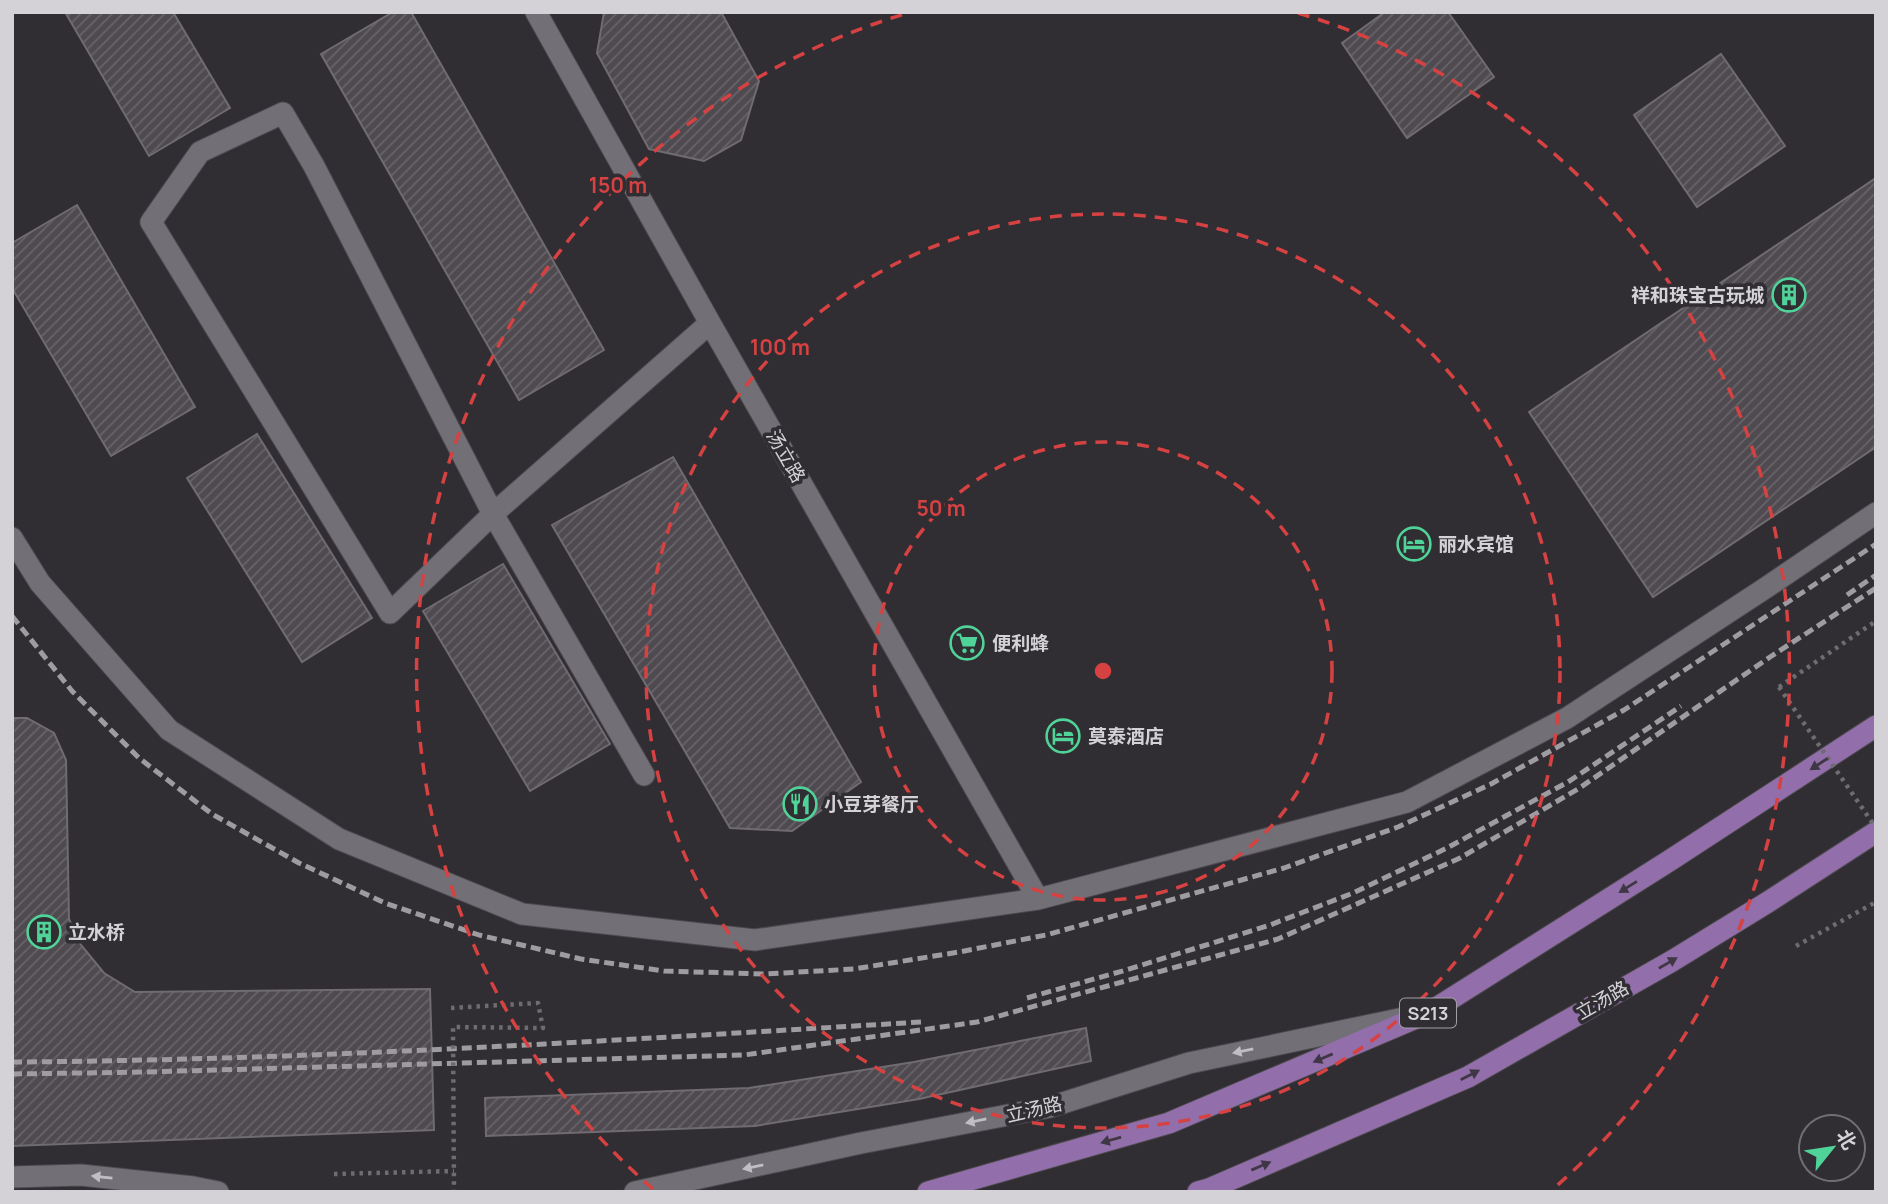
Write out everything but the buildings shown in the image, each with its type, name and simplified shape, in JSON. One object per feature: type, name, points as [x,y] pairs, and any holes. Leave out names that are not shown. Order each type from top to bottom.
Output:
[{"type":"main road","name":"立汤路","points":[[928,1192],[1169,1123],[1430,1012],[1876,726]]},
{"type":"main road","name":"立汤路","points":[[1205,1191],[1468,1077],[1672,961],[1768,902],[1876,830]]},
{"type":"street","name":"汤立路","points":[[536,12],[1038,899]]},
{"type":"street","points":[[644,775],[494,514],[314,166],[283,113],[200,152],[151,222],[390,613],[494,514],[710,323]]},
{"type":"street","points":[[12,538],[40,583],[169,730],[339,839],[522,914],[755,940],[1038,899],[1407,802],[1567,719],[1876,513]]},
{"type":"street","name":"立汤路","points":[[635,1192],[861,1143],[1050,1107],[1189,1063],[1430,1012]]},
{"type":"street","points":[[12,1177],[81,1175],[218,1192]]},
{"type":"path","points":[[1876,621],[1779,687],[1876,830]]},
{"type":"path","points":[[1796,946],[1876,902]]},
{"type":"path","points":[[451,1008],[538,1003],[543,1028],[453,1027],[454,1192]]},
{"type":"path","points":[[334,1174],[454,1171]]},
{"type":"railway","points":[[12,616],[72,691],[139,758],[212,814],[299,863],[385,903],[479,935],[581,959],[664,971],[765,974],[854,969],[1046,935],[1284,868],[1398,827],[1491,784],[1624,710],[1876,544]]},
{"type":"railway","points":[[1847,595],[1876,575]]},
{"type":"railway","points":[[12,1074],[744,1055],[977,1022],[1278,939],[1460,858],[1578,789],[1876,588]]},
{"type":"railway","points":[[1027,998],[1270,925],[1353,893],[1447,848],[1568,782],[1681,706]]},
{"type":"railway","points":[[12,1062],[353,1053],[921,1022]]},
{"type":"place","name":"祥和珠宝古玩城","points":[[1789,295]]},
{"type":"place","name":"丽水宾馆","points":[[1414,544]]},
{"type":"place","name":"便利蜂","points":[[967,643]]},
{"type":"place","name":"莫泰酒店","points":[[1063,736]]},
{"type":"place","name":"小豆芽餐厅","points":[[800,804]]},
{"type":"place","name":"立水桥","points":[[44,932]]}]
